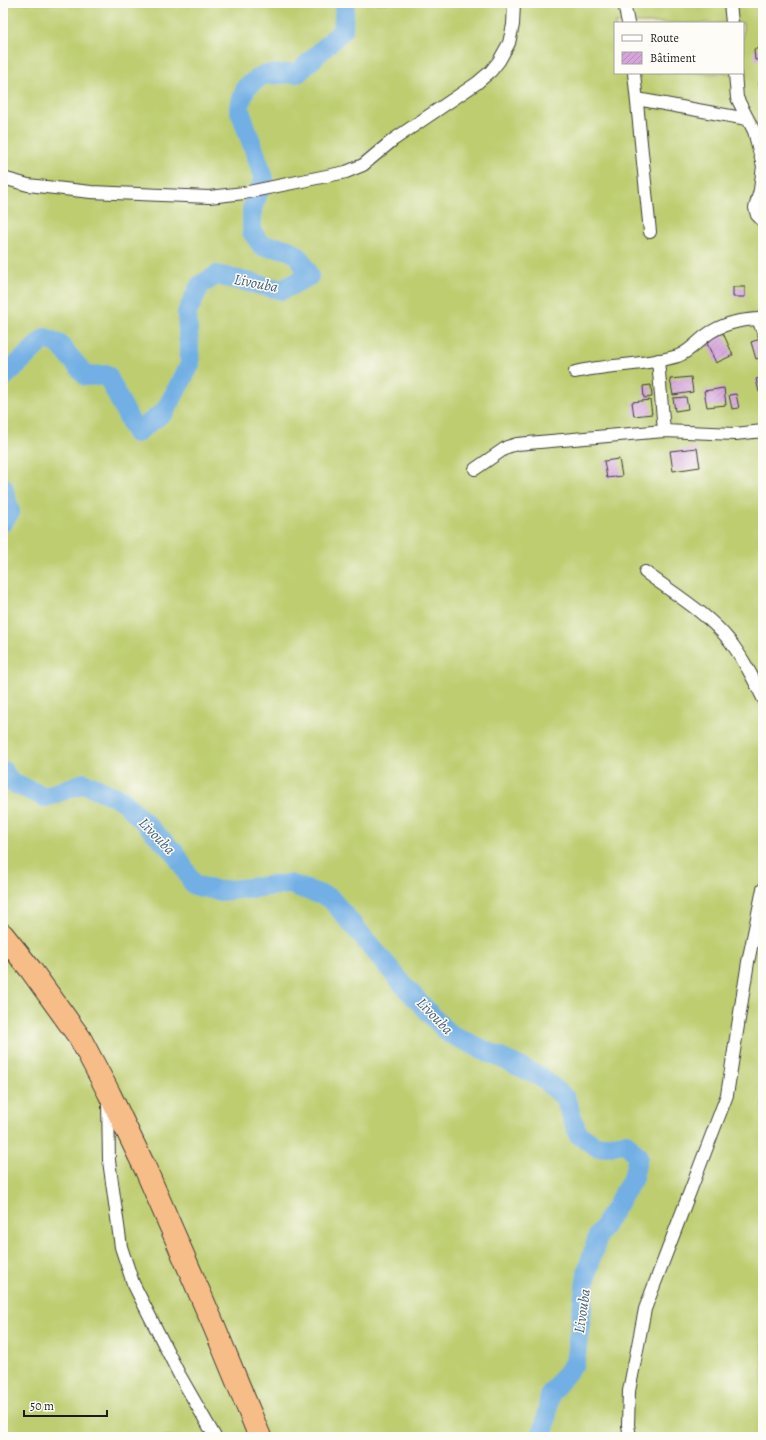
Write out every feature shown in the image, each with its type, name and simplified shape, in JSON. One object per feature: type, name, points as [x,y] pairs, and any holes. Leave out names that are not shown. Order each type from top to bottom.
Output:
[{"type":"highway","points":[[3,935],[31,970],[80,1038],[109,1093],[146,1170],[202,1298],[260,1437]]},
{"type":"street","points":[[3,178],[28,185],[141,195],[209,197],[244,193],[346,172],[363,165],[393,140],[477,83],[490,71],[506,49],[513,25],[514,3]]},
{"type":"street","points":[[624,3],[628,22]]},
{"type":"street","points":[[730,3],[732,22]]},
{"type":"street","points":[[634,74],[650,232]]},
{"type":"street","points":[[735,74],[737,98],[747,119],[759,129],[763,166],[755,212],[763,221]]},
{"type":"street","points":[[637,99],[747,119]]},
{"type":"street","points":[[575,372],[658,360],[679,355],[687,351],[705,336],[728,324],[760,319],[763,332]]},
{"type":"street","points":[[658,360],[664,431]]},
{"type":"street","points":[[475,469],[507,448],[517,444],[664,431],[735,434],[763,431]]},
{"type":"street","points":[[645,572],[710,621],[728,639],[744,661],[763,698]]},
{"type":"street","points":[[630,1437],[628,1418],[629,1391],[645,1309],[727,1095],[748,962],[763,889]]},
{"type":"street","points":[[109,1093],[109,1161],[121,1247],[133,1283],[179,1374],[215,1437]]},
{"type":"green space","points":[[3,3],[763,3],[763,1437],[3,1437]]},
{"type":"building","points":[[763,48],[763,59],[755,60],[754,49]]},
{"type":"building","points":[[759,82],[763,82],[763,97],[760,98]]},
{"type":"building","points":[[733,287],[745,287],[745,297],[733,297]]},
{"type":"building","points":[[723,333],[733,355],[716,363],[706,341]]},
{"type":"building","points":[[763,338],[763,357],[756,359],[751,342]]},
{"type":"building","points":[[691,377],[693,392],[673,395],[670,379]]},
{"type":"building","points":[[763,377],[763,391],[759,392],[756,379]]},
{"type":"building","points":[[651,385],[652,397],[644,398],[643,386]]},
{"type":"building","points":[[724,388],[726,405],[707,407],[704,391]]},
{"type":"building","points":[[736,394],[739,408],[732,409],[729,395]]},
{"type":"building","points":[[686,397],[688,409],[675,411],[673,398]]},
{"type":"building","points":[[650,400],[652,414],[634,416],[632,402]]},
{"type":"building","points":[[697,448],[700,467],[673,471],[670,451]]},
{"type":"building","points":[[619,459],[622,476],[607,478],[604,461]]},
{"type":"waterway","name":"Livouba","points":[[3,378],[45,338],[59,344],[86,376],[107,375],[136,433],[165,411],[190,365],[187,313],[200,285],[217,275],[282,290],[309,276],[297,255],[286,249],[262,246],[252,232],[252,209],[264,178],[239,108],[246,87],[263,75],[298,73],[343,30],[345,3]]},
{"type":"waterway","name":"Livouba","points":[[3,487],[10,512],[3,522]]},
{"type":"waterway","name":"Livouba","points":[[3,771],[11,782],[45,797],[84,783],[122,800],[175,853],[194,885],[219,891],[290,884],[330,898],[407,989],[448,1033],[541,1077],[565,1098],[578,1134],[597,1147],[626,1143],[638,1156],[633,1178],[598,1236],[587,1272],[575,1362],[550,1394],[545,1427],[540,1437]]}]
